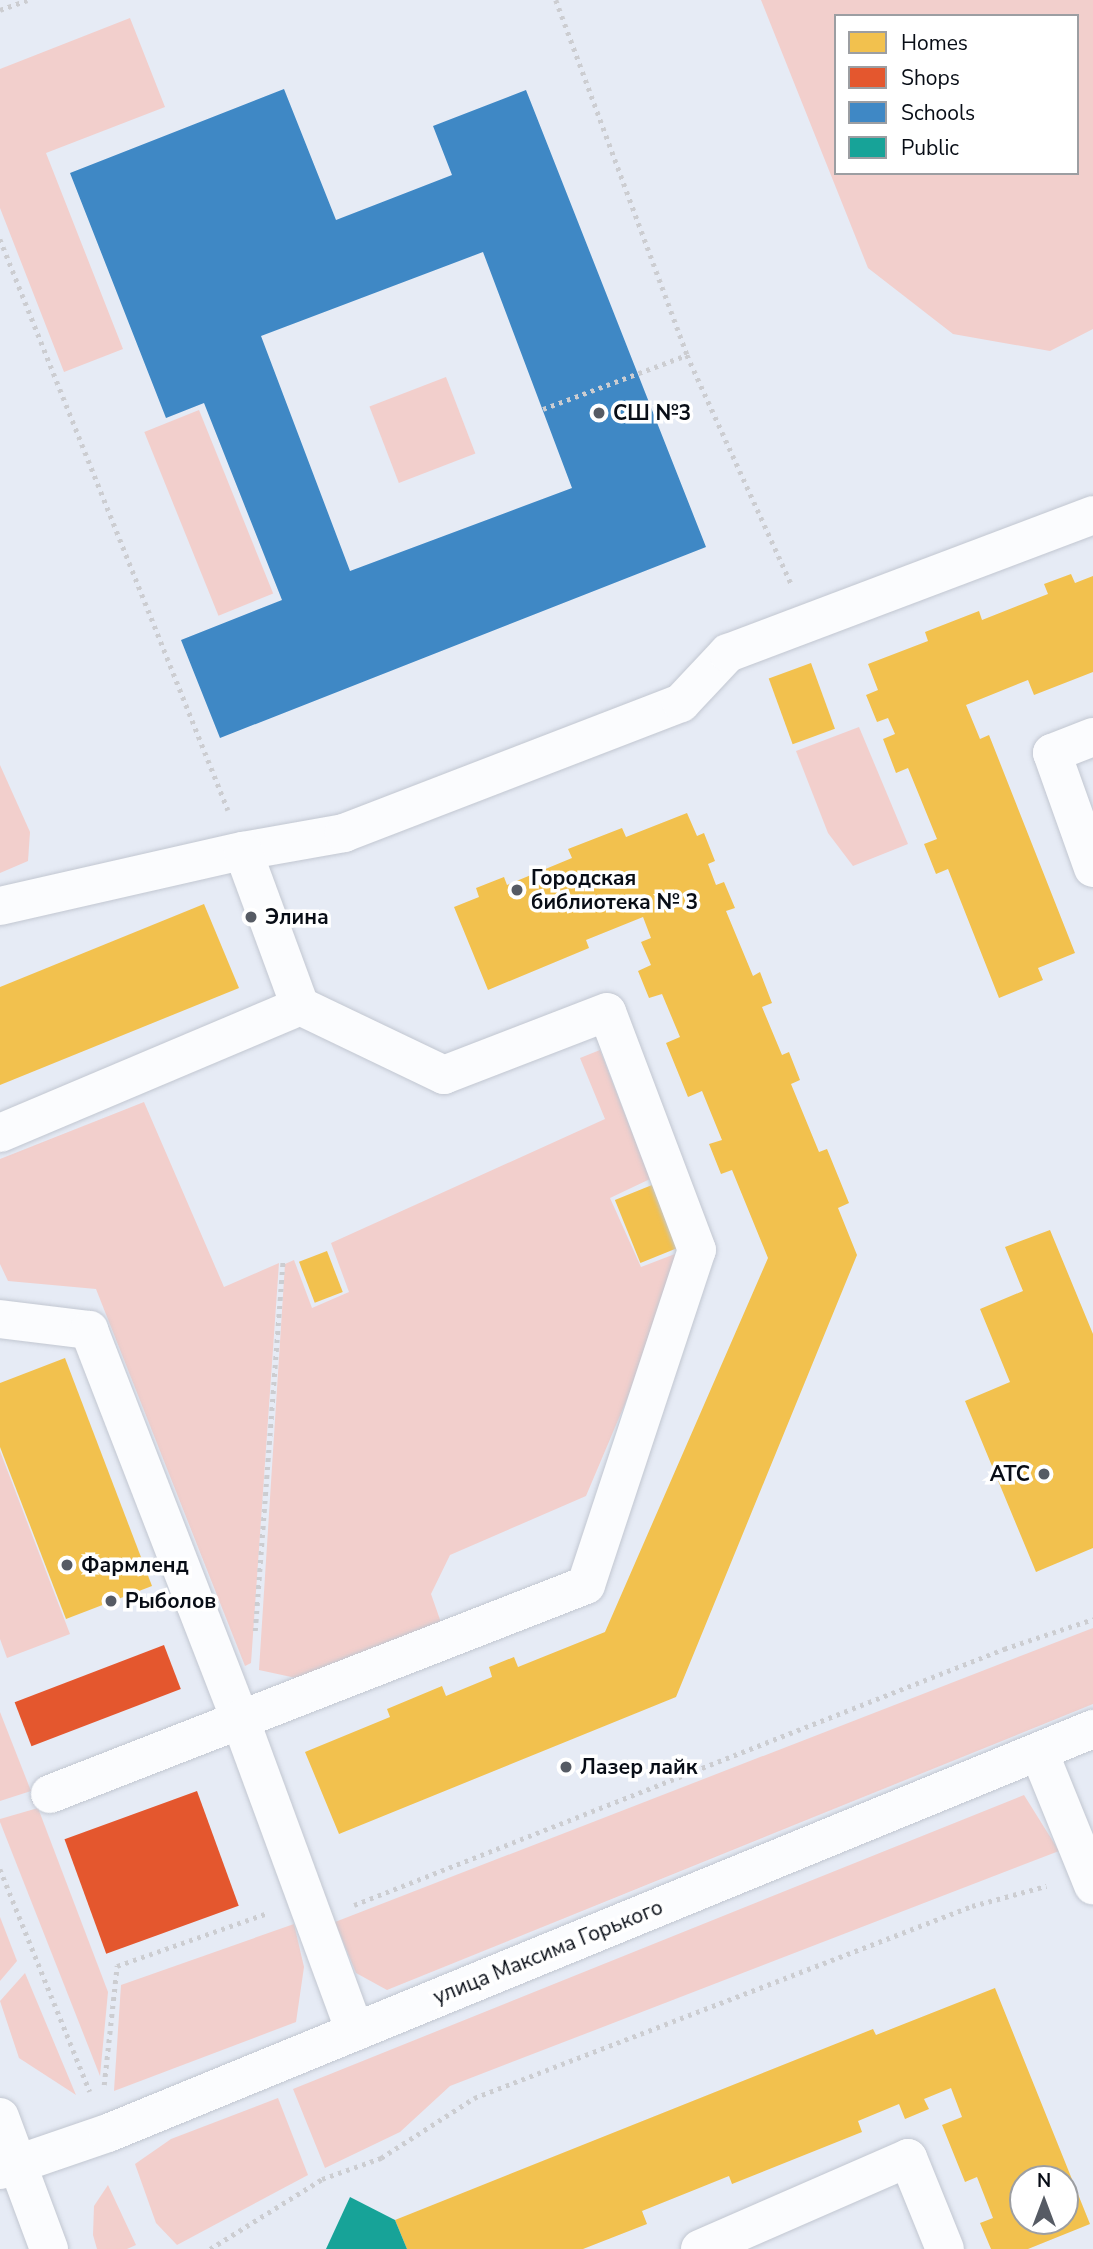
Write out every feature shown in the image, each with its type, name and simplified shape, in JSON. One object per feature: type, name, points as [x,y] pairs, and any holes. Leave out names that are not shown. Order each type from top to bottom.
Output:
[{"type":"main road","points":[[0,906],[243,851],[344,833],[681,703],[728,653],[1093,515]]},
{"type":"main road","points":[[1093,737],[1052,753],[1093,868]]},
{"type":"main road","points":[[50,1794],[586,1585],[697,1250],[607,1012],[443,1075],[300,1006],[243,851]]},
{"type":"main road","points":[[0,1133],[300,1006]]},
{"type":"main road","points":[[0,1319],[89,1330],[240,1719],[312,1921],[355,2031]]},
{"type":"main road","name":"улица Максима Горького","points":[[8,2166],[107,2133],[1093,1729]]},
{"type":"main road","points":[[1039,1752],[1091,1880]]},
{"type":"main road","points":[[0,2117],[8,2166],[49,2249]]},
{"type":"main road","points":[[700,2249],[908,2158],[945,2249]]},
{"type":"path","points":[[0,10],[27,0]]},
{"type":"path","points":[[556,0],[687,355],[809,624]]},
{"type":"path","points":[[0,239],[243,851]]},
{"type":"path","points":[[543,409],[637,371],[687,355]]},
{"type":"path","points":[[225,1681],[253,1668],[283,1259]]},
{"type":"path","points":[[0,1869],[90,2092],[107,2083],[117,1966],[285,1907],[312,1921],[1004,1649],[1093,1619]]},
{"type":"path","points":[[210,2249],[322,2179],[382,2158],[474,2098],[972,1906],[1091,1880]]},
{"type":"shaded area","points":[[761,0],[1093,0],[1093,329],[1050,351],[953,334],[868,268]]},
{"type":"shaded area","points":[[130,18],[165,107],[46,153],[123,349],[64,372],[0,208],[0,69]]},
{"type":"shaded area","points":[[446,377],[475,454],[399,483],[369,406]]},
{"type":"shaded area","points":[[199,410],[273,594],[218,616],[144,432]]},
{"type":"shaded area","points":[[859,727],[908,844],[853,866],[828,833],[796,751]]},
{"type":"shaded area","points":[[0,765],[30,832],[28,861],[0,873]]},
{"type":"shaded area","points":[[600,1050],[650,1179],[610,1198],[641,1267],[675,1254],[668,1302],[586,1496],[450,1555],[431,1594],[444,1631],[296,1678],[259,1670],[285,1264],[294,1260],[312,1308],[349,1292],[331,1243],[605,1119],[580,1058]]},
{"type":"shaded area","points":[[144,1102],[224,1287],[279,1263],[251,1663],[245,1666],[96,1289],[8,1281],[0,1264],[0,1159]]},
{"type":"shaded area","points":[[0,1451],[70,1634],[7,1658],[0,1639]]},
{"type":"shaded area","points":[[1093,1628],[1093,1704],[387,1990],[356,1973],[335,1922]]},
{"type":"shaded area","points":[[0,1712],[31,1791],[0,1801]]},
{"type":"shaded area","points":[[1024,1795],[1059,1851],[450,2086],[400,2132],[325,2168],[293,2089]]},
{"type":"shaded area","points":[[38,1808],[108,1992],[100,2076],[0,1822],[0,1819]]},
{"type":"shaded area","points":[[0,1917],[17,1961],[0,1981]]},
{"type":"shaded area","points":[[294,1924],[304,1967],[296,2022],[114,2091],[121,1985]]},
{"type":"shaded area","points":[[25,1973],[76,2095],[19,2058],[0,2001]]},
{"type":"shaded area","points":[[278,2098],[308,2175],[177,2245],[156,2223],[135,2164],[171,2139]]},
{"type":"shaded area","points":[[108,2185],[136,2245],[127,2249],[97,2249],[93,2235],[94,2206]]},
{"type":"building: Homes","points":[[1071,574],[1075,583],[1093,576],[1093,672],[1034,695],[1028,680],[966,705],[980,739],[989,735],[1075,953],[1038,968],[1043,980],[999,998],[948,869],[936,874],[924,844],[937,839],[908,768],[896,773],[883,739],[895,734],[888,718],[877,722],[866,695],[878,690],[868,664],[928,641],[925,632],[979,611],[982,620],[1048,594],[1044,584]]},
{"type":"building: Homes","points":[[811,663],[835,729],[793,744],[769,678]]},
{"type":"building: Homes","points":[[687,813],[697,836],[704,833],[715,861],[708,864],[716,885],[724,882],[735,908],[726,911],[753,976],[760,972],[772,1003],[762,1007],[782,1055],[789,1052],[800,1080],[791,1084],[819,1152],[827,1149],[849,1203],[838,1208],[857,1255],[676,1697],[339,1834],[305,1752],[390,1717],[387,1709],[442,1686],[446,1696],[492,1677],[489,1667],[514,1657],[518,1667],[605,1632],[768,1258],[732,1170],[721,1174],[709,1144],[722,1140],[702,1091],[688,1097],[666,1043],[680,1037],[662,994],[649,998],[638,971],[651,965],[641,942],[651,938],[643,917],[586,940],[589,948],[488,990],[454,907],[479,897],[476,888],[504,877],[507,885],[572,858],[568,849],[622,828],[626,837]]},
{"type":"building: Homes","points":[[204,904],[239,988],[0,1085],[0,987]]},
{"type":"building: Homes","points":[[652,1185],[677,1248],[640,1263],[615,1200]]},
{"type":"building: Homes","name":"АТС","points":[[1050,1230],[1093,1334],[1093,1548],[1036,1572],[965,1401],[1010,1382],[980,1309],[1023,1291],[1005,1247]]},
{"type":"building: Homes","points":[[327,1251],[343,1292],[315,1303],[299,1262]]},
{"type":"building: Homes","points":[[65,1358],[152,1586],[66,1619],[0,1447],[0,1383]]},
{"type":"building: Homes","points":[[995,1988],[1066,2165],[1009,2165],[1009,2235],[1063,2235],[1028,2249],[991,2249],[980,2223],[993,2218],[977,2177],[965,2182],[942,2125],[962,2117],[951,2088],[924,2099],[929,2109],[905,2119],[899,2104],[858,2121],[862,2132],[732,2184],[729,2176],[642,2211],[647,2224],[583,2249],[407,2249],[395,2220],[873,2029],[876,2035]]},
{"type":"building: Homes","points":[[1079,2197],[1090,2224],[1079,2228]]},
{"type":"building: Shops","points":[[164,1645],[181,1689],[31,1746],[15,1702]]},
{"type":"building: Shops","points":[[197,1791],[239,1906],[106,1954],[65,1839]]},
{"type":"building: Schools","name":"СШ №3","points":[[284,89],[336,220],[452,175],[433,126],[526,90],[706,547],[220,738],[181,640],[282,600],[204,403],[166,418],[70,173]],"holes":[[[483,252],[572,488],[350,571],[261,336]]]},
{"type":"building: Public","points":[[350,2197],[395,2220],[407,2249],[326,2249]]},
{"type":"place","name":"СШ №3","points":[[599,413]]},
{"type":"place","name":"Городская библиотека № 3","points":[[517,890]]},
{"type":"place","name":"Элина","points":[[251,917]]},
{"type":"place","name":"АТС","points":[[1044,1474]]},
{"type":"place","name":"Фармленд","points":[[67,1565]]},
{"type":"place","name":"Рыболов","points":[[111,1601]]},
{"type":"place","name":"Лазер лайк","points":[[566,1767]]}]
